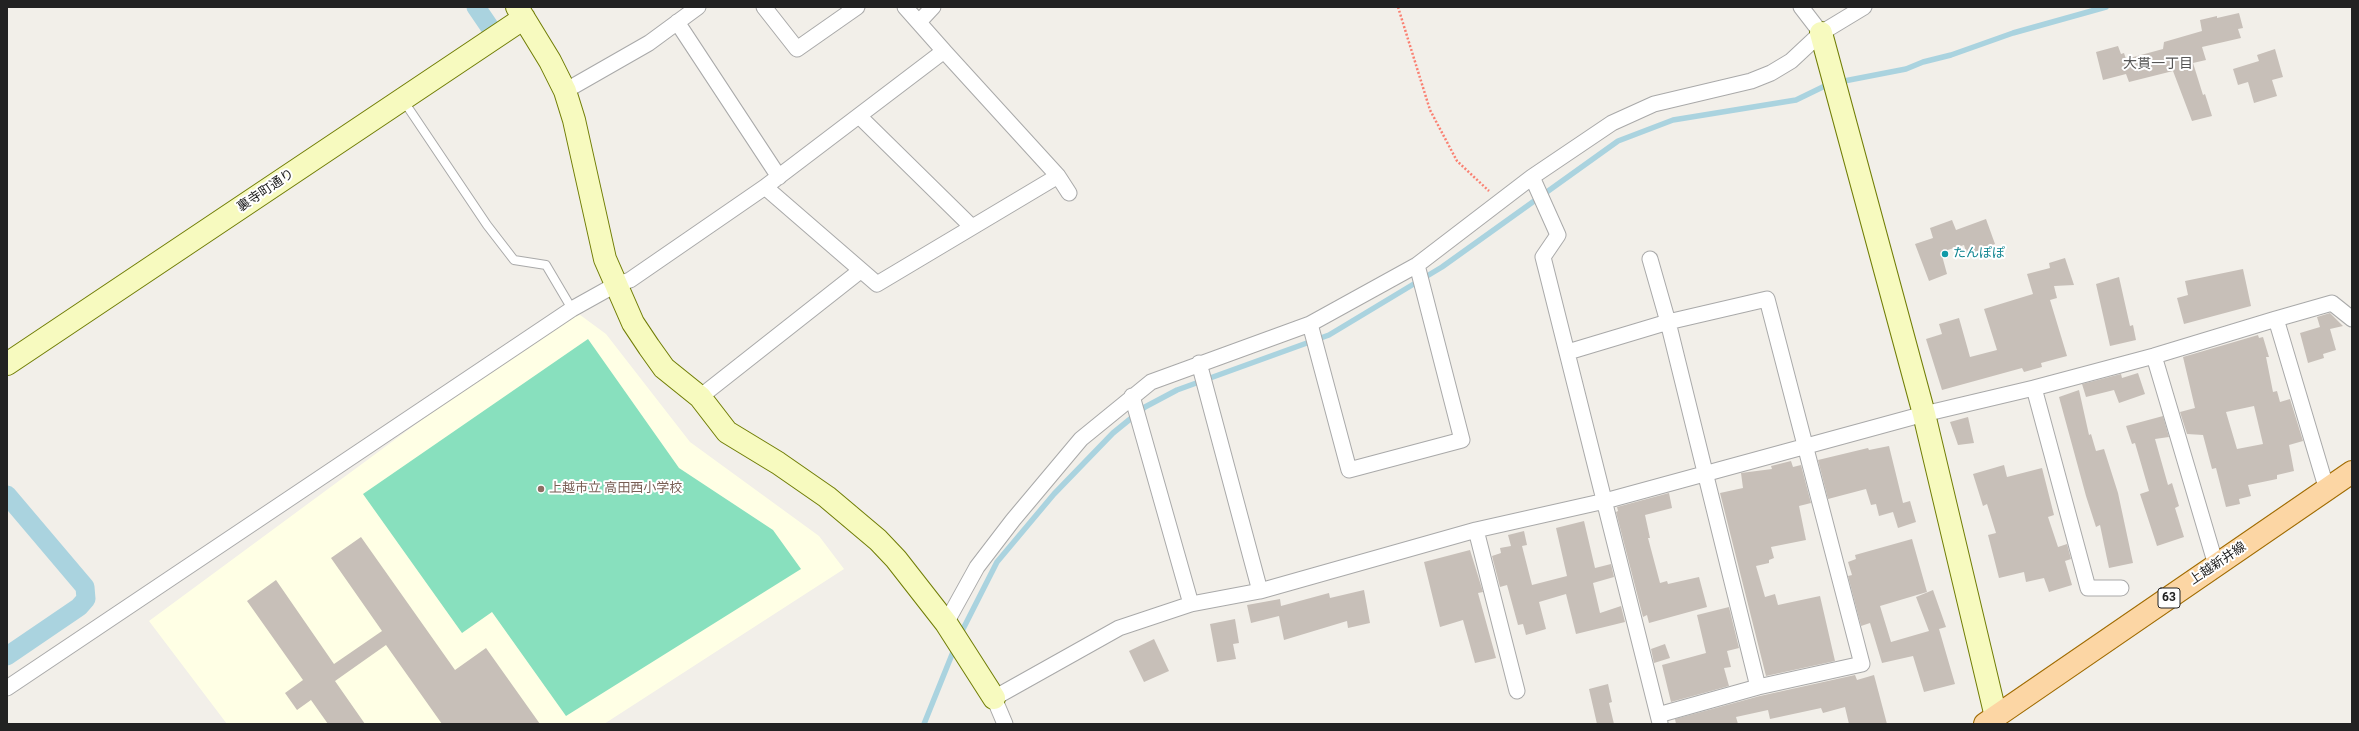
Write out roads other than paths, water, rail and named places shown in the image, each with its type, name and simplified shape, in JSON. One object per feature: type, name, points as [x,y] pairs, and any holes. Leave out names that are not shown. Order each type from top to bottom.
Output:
[{"type":"main road","name":"上越新井線","points":[[1993,722],[2352,472]]},
{"type":"street","points":[[565,91],[649,43],[698,7]]},
{"type":"street","points":[[764,7],[797,49],[857,7]]},
{"type":"street","points":[[905,7],[1058,176],[1069,193]]},
{"type":"street","points":[[919,22],[933,7]]},
{"type":"street","points":[[1801,7],[1821,33],[1924,414],[1993,722]]},
{"type":"street","points":[[946,624],[978,567],[1013,520],[1081,439],[1151,382],[1199,363],[1310,324],[1417,265],[1502,202],[1532,177],[1612,124],[1654,104],[1751,82],[1771,73],[1791,61],[1821,33],[1864,7]]},
{"type":"street","points":[[521,12],[550,61],[565,91],[574,120],[605,259],[615,285],[633,322],[664,368],[682,385],[700,397],[727,432],[778,463],[862,524],[896,559],[946,624],[994,698],[1005,724]]},
{"type":"street","name":"裏寺町通り","points":[[7,364],[403,100],[521,12]]},
{"type":"street","points":[[677,22],[779,176]]},
{"type":"street","points":[[7,688],[572,309],[615,285],[630,280],[765,187],[944,51]]},
{"type":"street","points":[[859,116],[972,227]]},
{"type":"street","points":[[765,187],[860,271],[877,284],[1058,176]]},
{"type":"street","points":[[1532,177],[1558,234],[1543,257],[1659,719],[1758,688],[1862,664],[1804,447],[1767,299],[1668,322],[1568,352]]},
{"type":"street","points":[[1650,259],[1668,322],[1758,688]]},
{"type":"street","points":[[1310,324],[1349,470],[1462,440],[1417,265]]},
{"type":"street","points":[[700,397],[860,271]]},
{"type":"street","points":[[994,698],[1119,628],[1192,604],[1260,591],[1476,530],[1605,501],[1924,414],[2034,388],[2154,356],[2332,303],[2352,319]]},
{"type":"street","points":[[2276,319],[2327,490]]},
{"type":"street","points":[[2154,356],[2216,566]]},
{"type":"street","points":[[1199,363],[1260,591]]},
{"type":"street","points":[[2034,388],[2088,588],[2121,588]]},
{"type":"street","points":[[1132,396],[1192,604]]},
{"type":"street","points":[[1476,530],[1517,691]]},
{"type":"lane","points":[[403,100],[487,225],[514,260],[546,265],[572,309]]},
{"type":"waterway","points":[[476,7],[491,29]]},
{"type":"waterway","points":[[1839,82],[1906,69],[1923,62],[1951,55],[2013,33],[2106,7]]},
{"type":"waterway","points":[[960,635],[997,562],[1054,494],[1113,433],[1145,407],[1177,390],[1329,335],[1442,267],[1618,141],[1673,120],[1796,100],[1831,83]]},
{"type":"waterway","points":[[7,495],[85,587],[86,599],[79,607],[7,656]]},
{"type":"waterway","points":[[924,724],[955,647]]},
{"type":"place","name":"たんぽぽ","points":[[1945,254]]},
{"type":"place","name":"上越市立 高田西小学校","points":[[541,489]]},
{"type":"district","name":"大貫一丁目","points":[[2158,64]]}]
